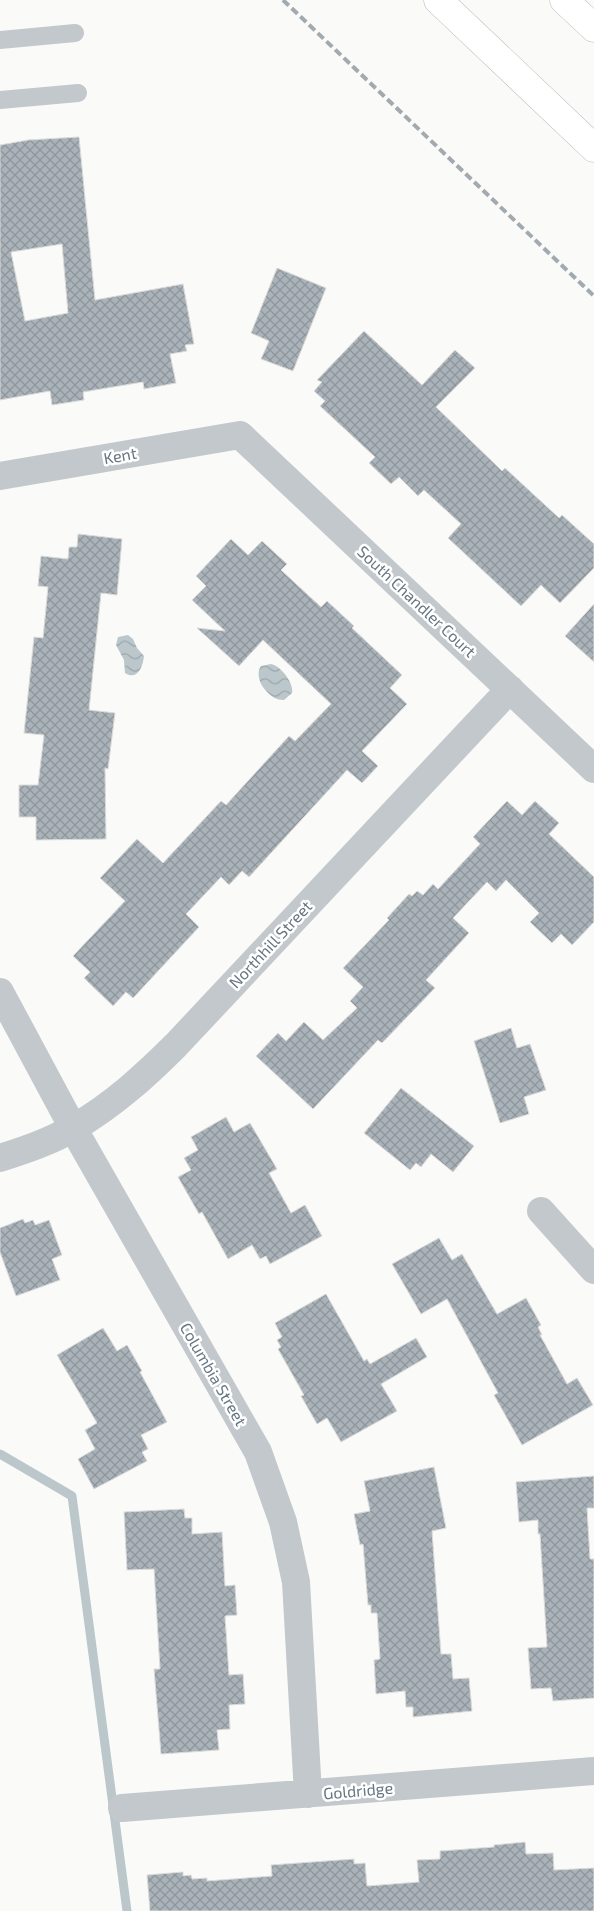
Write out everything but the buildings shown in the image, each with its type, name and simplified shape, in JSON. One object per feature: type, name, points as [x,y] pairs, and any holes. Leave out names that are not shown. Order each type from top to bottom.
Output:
[{"type":"main road","points":[[438,0],[594,148]]},
{"type":"main road","points":[[564,0],[594,28]]},
{"type":"street","name":"Kent","points":[[0,476],[240,435]]},
{"type":"street","name":"South Chandler Court","points":[[240,435],[594,769]]},
{"type":"street","name":"Northhill Street","points":[[0,1158],[21,1151],[73,1128],[128,1090],[176,1046],[510,689]]},
{"type":"street","name":"Columbia Street","points":[[0,992],[73,1128],[258,1452],[280,1513],[296,1582],[308,1794]]},
{"type":"street","points":[[541,1210],[594,1270]]},
{"type":"street","name":"Goldridge","points":[[122,1808],[594,1771]]},
{"type":"lane","points":[[0,40],[76,33]]},
{"type":"lane","points":[[0,100],[78,93]]},
{"type":"water","points":[[128,635],[133,639],[137,648],[144,656],[139,672],[133,675],[125,673],[124,660],[116,645],[118,637]]},
{"type":"water","points":[[271,664],[283,671],[291,685],[292,693],[284,700],[273,697],[261,683],[259,671],[261,666]]},
{"type":"waterway","points":[[0,1454],[72,1496],[127,1911]]},
{"type":"railway","points":[[283,0],[594,296]]}]
